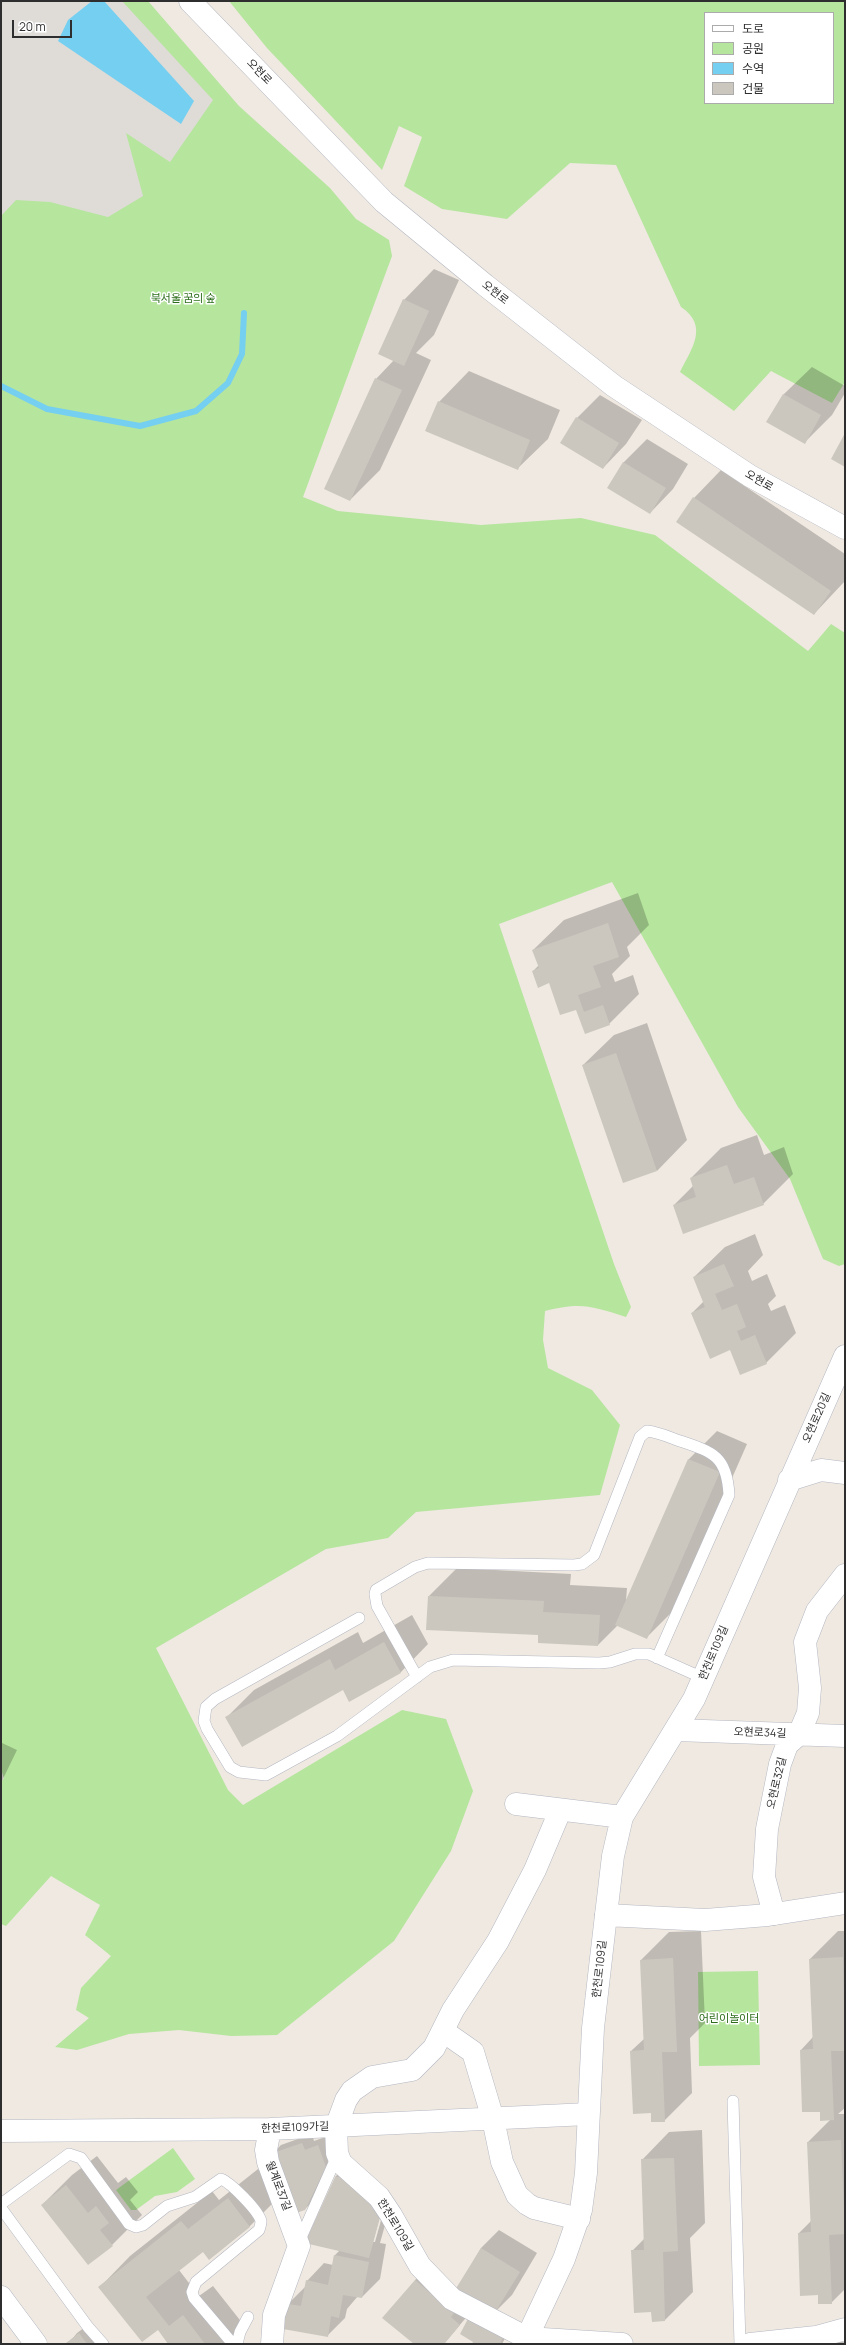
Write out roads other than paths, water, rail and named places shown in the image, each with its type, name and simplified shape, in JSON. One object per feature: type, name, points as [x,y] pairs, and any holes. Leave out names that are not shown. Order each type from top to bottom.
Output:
[{"type":"street","name":"오현로","points":[[190,1],[384,202],[485,285],[614,386],[750,476],[845,528]]},
{"type":"street","name":"오현로20길","points":[[789,1480],[845,1356]]},
{"type":"street","points":[[789,1480],[821,1470],[845,1473]]},
{"type":"street","name":"한천로109길","points":[[337,2156],[341,2163],[384,2205],[420,2266],[443,2292],[452,2299],[526,2341],[564,2259],[579,2219],[586,2173],[588,2114],[594,2028],[606,1915],[613,1856],[622,1817],[694,1698],[789,1480]]},
{"type":"street","name":"오현로32길","points":[[774,1914],[764,1877],[767,1829],[780,1764],[787,1745],[799,1734],[808,1713],[810,1688],[805,1642],[817,1611],[845,1575]]},
{"type":"street","name":"오현로34길","points":[[676,1730],[845,1736]]},
{"type":"street","points":[[516,1804],[560,1811],[622,1817]]},
{"type":"street","points":[[337,2156],[336,2126],[346,2100],[360,2084],[380,2074],[412,2070],[434,2048],[453,2010],[498,1941],[535,1870],[560,1811]]},
{"type":"street","points":[[606,1915],[705,1920],[774,1914],[845,1903]]},
{"type":"street","points":[[443,2031],[473,2052],[493,2118],[502,2162],[517,2195],[534,2208],[579,2219]]},
{"type":"street","name":"한천로109가길","points":[[1,2131],[270,2129],[588,2114]]},
{"type":"street","name":"월계로37길","points":[[270,2129],[266,2150],[268,2162],[299,2242]]},
{"type":"street","points":[[272,2344],[274,2315],[297,2254],[299,2242]]},
{"type":"street","points":[[1,2297],[36,2344]]},
{"type":"street","points":[[750,2344],[816,2337],[845,2329]]},
{"type":"street","points":[[526,2341],[622,2344]]},
{"type":"lane","points":[[417,1677],[377,1606],[375,1594],[376,1590],[415,1567],[428,1563],[574,1565],[590,1560],[594,1555],[640,1437],[647,1431],[710,1451],[720,1462],[727,1479],[729,1495],[657,1658]]},
{"type":"lane","points":[[359,1618],[215,1699],[206,1707],[204,1721],[207,1729],[230,1767],[239,1772],[253,1775],[272,1773],[337,1736],[430,1667],[453,1660],[599,1663],[641,1654],[657,1658],[703,1678]]},
{"type":"lane","points":[[733,2101],[740,2344]]},
{"type":"lane","points":[[1,2204],[69,2154],[81,2158],[129,2224],[136,2227],[143,2225],[167,2206],[195,2197],[216,2181],[221,2179],[231,2184],[258,2216],[261,2226],[259,2230],[196,2282],[192,2292],[233,2344]]},
{"type":"lane","points":[[299,2242],[337,2156]]},
{"type":"lane","points":[[1,2208],[88,2327],[103,2344]]},
{"type":"lane","points":[[238,2344],[240,2332],[248,2317]]},
{"type":"water","points":[[92,1],[104,1],[194,101],[181,124],[58,41],[68,20]]},
{"type":"waterway","points":[[1,386],[47,409],[140,426],[196,411],[228,383],[242,354],[244,313]]},
{"type":"park label","name":"북서울 꿈의 숲","points":[[183,299]]},
{"type":"park label","name":"어린이놀이터","points":[[729,2019]]}]
